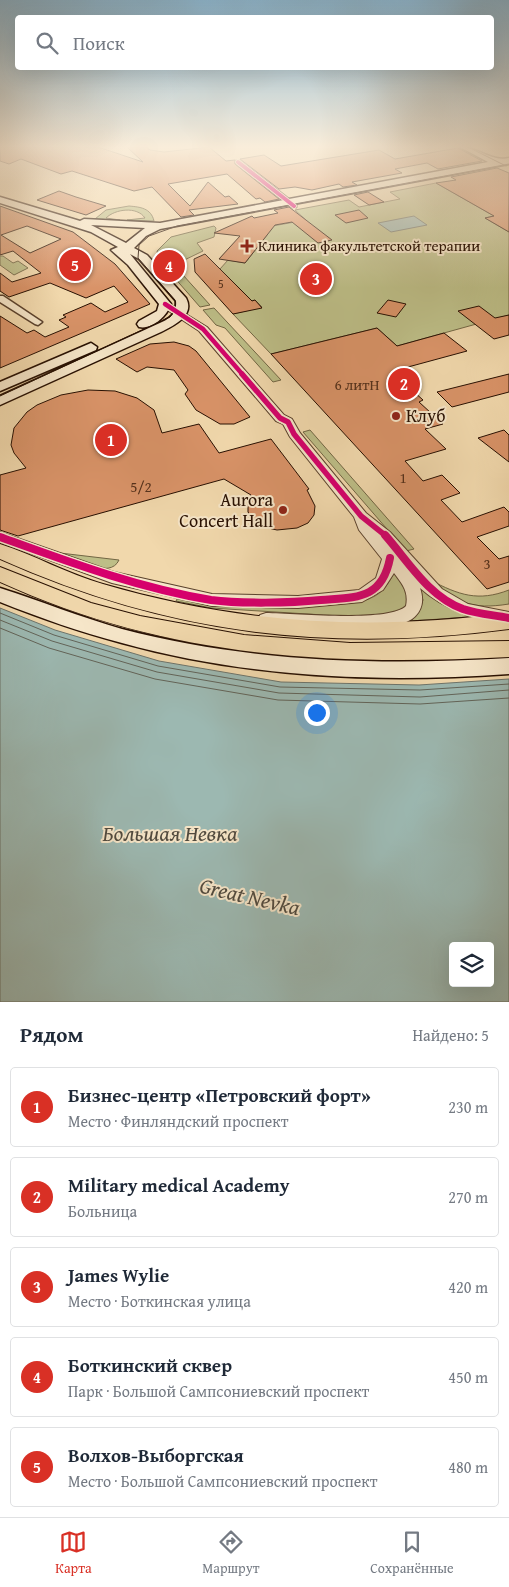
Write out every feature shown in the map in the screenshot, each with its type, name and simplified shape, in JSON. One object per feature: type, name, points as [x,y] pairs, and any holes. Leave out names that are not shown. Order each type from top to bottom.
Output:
[{"type":"main road","points":[[126,252],[145,231],[164,224],[347,194]]},
{"type":"main road","points":[[0,200],[70,220],[95,230],[126,252],[162,311],[0,387]]},
{"type":"main road","points":[[143,252],[157,234],[176,228],[291,204]]},
{"type":"main road","points":[[36,211],[88,232],[114,248],[126,252],[143,252]]},
{"type":"main road","points":[[70,220],[164,224]]},
{"type":"main road","points":[[0,401],[157,329],[181,313],[182,300],[143,252]]},
{"type":"main road","points":[[0,551],[98,590],[169,609],[297,631],[396,633],[454,630],[509,620]]},
{"type":"main road","points":[[0,574],[87,610],[159,629],[231,643],[294,650],[396,654],[509,649]]},
{"type":"main road","points":[[0,595],[69,622],[130,638],[184,651],[276,666],[411,671],[509,666]]},
{"type":"main road","points":[[483,651],[509,644]]},
{"type":"street","points":[[278,194],[291,204]]},
{"type":"street","points":[[0,298],[38,322]]},
{"type":"street","points":[[162,311],[181,313]]},
{"type":"street","points":[[162,311],[181,313],[203,329],[280,418],[288,422],[294,434],[361,516],[374,524],[440,597],[465,609],[509,620]]},
{"type":"street","points":[[223,619],[301,618],[382,621],[404,616],[412,610],[416,602],[416,593],[411,584],[364,527],[361,516]]},
{"type":"street","points":[[0,538],[112,577],[180,594],[235,602],[298,602],[362,596],[371,592],[383,581],[390,558]]},
{"type":"green space","points":[[393,194],[455,194],[494,216],[485,218],[509,232],[509,315],[397,346],[377,328],[271,354],[233,314],[262,307],[255,300],[238,304],[229,309],[224,304],[239,301],[245,294],[220,269],[228,260],[245,263],[267,235],[256,229],[306,220],[295,210],[349,200],[359,207],[400,199]]},
{"type":"green space","points":[[129,206],[148,211],[154,221],[127,220],[145,218],[132,210],[120,211],[106,218],[120,220],[95,219],[106,210]]},
{"type":"green space","points":[[214,226],[216,228],[214,237],[197,243],[203,251],[174,265],[210,305],[200,307],[159,260],[157,251],[171,237]]},
{"type":"green space","points":[[0,256],[13,263],[18,261],[28,268],[14,275],[0,265]]},
{"type":"green space","points":[[214,308],[281,380],[273,382],[225,328],[216,325],[203,310]]},
{"type":"green space","points":[[310,430],[414,549],[406,551],[303,432]]},
{"type":"green space","points":[[60,553],[119,560],[114,566],[100,568]]},
{"type":"green space","points":[[394,573],[410,595],[406,607],[391,616],[340,616],[211,608],[176,601],[177,599],[214,605],[270,607],[351,603],[370,599],[378,594],[386,586]]},
{"type":"green space","points":[[430,580],[450,590],[469,595],[488,596],[509,590],[509,604],[485,606],[466,603],[449,594]]},
{"type":"green space","points":[[417,583],[440,603],[469,617],[411,621],[419,612],[423,600]]},
{"type":"water","points":[[414,216],[427,225],[391,232],[378,223]]},
{"type":"water","name":"Большая Невка","points":[[0,608],[55,630],[159,661],[281,682],[419,685],[509,679],[509,1002],[0,1002]]},
{"type":"building","points":[[52,194],[67,194],[106,206],[86,215],[37,200]]},
{"type":"building","points":[[159,194],[178,194],[190,206],[199,194],[221,194],[225,197],[229,196],[238,204],[189,210],[194,215],[181,217]]},
{"type":"building","points":[[250,194],[272,194],[279,199],[265,202],[260,198],[256,199]]},
{"type":"building","points":[[371,194],[384,202],[369,205],[354,195]]},
{"type":"building","points":[[455,194],[509,194],[509,232],[485,218],[494,216]]},
{"type":"building","points":[[0,206],[73,232],[115,264],[150,304],[0,368],[0,316],[27,333],[34,330],[45,337],[69,327],[59,320],[66,317],[63,315],[91,303],[105,312],[128,302],[114,286],[86,298],[50,283],[9,297],[0,291],[0,273],[12,282],[41,273],[13,251],[0,255]],"holes":[[[27,226],[61,239],[30,253],[1,235]]]},
{"type":"building","points":[[289,207],[332,240],[318,243],[292,222],[275,225],[245,263],[219,259],[240,236],[214,233],[252,216],[254,218],[278,213],[274,210]]},
{"type":"building","points":[[359,210],[368,218],[346,223],[335,215]]},
{"type":"building","points":[[205,254],[252,301],[255,300],[262,308],[233,314],[195,272],[194,259]]},
{"type":"building","points":[[388,300],[406,304],[396,317],[377,313]]},
{"type":"building","points":[[479,306],[495,318],[509,315],[509,335],[494,339],[458,311]]},
{"type":"building","points":[[377,328],[397,346],[444,333],[467,351],[397,370],[408,380],[403,382],[423,400],[419,402],[443,424],[425,429],[446,449],[405,461],[423,481],[442,475],[460,493],[441,500],[462,522],[504,507],[509,512],[509,526],[477,537],[499,559],[509,556],[509,582],[487,589],[271,354]]},
{"type":"building","points":[[174,342],[189,346],[196,351],[250,417],[234,424],[220,424],[196,410],[185,394],[188,390],[174,370],[147,367],[137,372],[116,359],[150,344]]},
{"type":"building","points":[[509,374],[509,392],[452,407],[437,392]]},
{"type":"building","points":[[88,390],[115,391],[137,398],[154,410],[162,433],[199,424],[219,453],[271,439],[309,489],[307,490],[315,506],[314,515],[308,523],[297,528],[277,530],[264,527],[254,521],[248,512],[248,503],[251,495],[224,479],[18,536],[0,530],[0,475],[26,468],[14,453],[11,445],[14,428],[27,412],[37,405],[61,395]]},
{"type":"building","points":[[504,430],[509,435],[509,462],[478,438]]},
{"type":"tram line","points":[[0,396],[170,317],[175,310],[175,300],[138,258],[139,245],[149,236],[177,226],[350,194]]},
{"type":"cycle path","points":[[278,194],[294,206]]},
{"type":"cycle path","points":[[165,304],[203,329],[280,418],[288,422],[294,434],[361,516],[385,535],[425,583],[449,602],[463,609],[509,618]]},
{"type":"cycle path","points":[[0,537],[112,577],[212,600],[298,602],[362,596],[374,590],[382,582],[390,558]]},
{"type":"place","name":"Клиника факультетской терапии","points":[[247,246]]},
{"type":"place","name":"Волхов-Выборгская","points":[[75,265]]},
{"type":"place","name":"Боткинский сквер","points":[[169,266]]},
{"type":"place","name":"James Wylie","points":[[316,279]]},
{"type":"place","name":"Military medical Academy","points":[[404,384]]},
{"type":"place","name":"Клуб","points":[[396,416]]},
{"type":"place","name":"Бизнес-центр «Петровский форт»","points":[[111,440]]},
{"type":"place","name":"Aurora Concert Hall","points":[[283,510]]},
{"type":"water label","name":"Great Nevka","points":[[250,896]]}]
